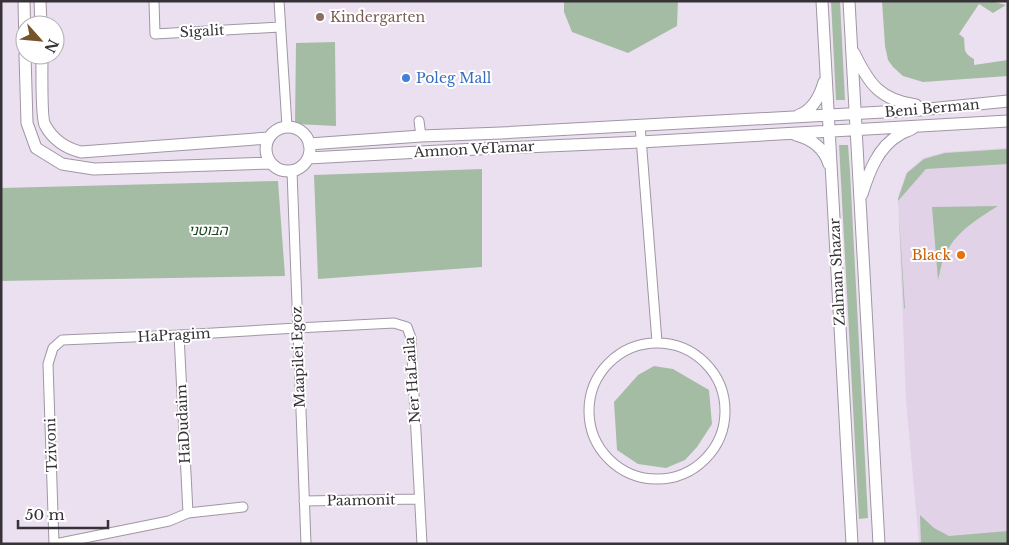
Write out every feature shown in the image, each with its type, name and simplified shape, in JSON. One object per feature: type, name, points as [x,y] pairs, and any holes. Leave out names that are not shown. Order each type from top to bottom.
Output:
[{"type":"street","points":[[24,1],[24,15]]},
{"type":"street","points":[[40,1],[41,15]]},
{"type":"street","name":"Sigalit","points":[[154,1],[155,34],[280,27]]},
{"type":"street","points":[[279,1],[287,126]]},
{"type":"street","name":"Zalman Shazar","points":[[822,1],[852,544]]},
{"type":"street","name":"Zalman Shazar","points":[[849,1],[879,544]]},
{"type":"street","points":[[852,49],[869,80],[877,89],[896,101],[911,104],[958,106]]},
{"type":"street","points":[[25,65],[28,123],[36,148],[62,164],[94,169],[271,163]]},
{"type":"street","points":[[42,65],[44,124],[58,142],[70,149],[81,152],[268,138]]},
{"type":"street","points":[[794,117],[805,113],[812,107],[822,91],[826,76]]},
{"type":"street","name":"Beni Berman","points":[[855,114],[1008,101]]},
{"type":"street","name":"Amnon VeTamar","points":[[310,144],[421,136],[855,114]]},
{"type":"street","points":[[418,121],[421,136]]},
{"type":"street","name":"Beni Berman","points":[[856,129],[1008,121]]},
{"type":"street","points":[[640,125],[657,342]]},
{"type":"street","points":[[287,126],[302,131],[307,136],[310,151],[305,163],[299,168],[285,171],[271,163],[266,153],[266,146],[268,138],[273,132],[287,126]]},
{"type":"street","points":[[860,200],[873,165],[884,148],[899,135],[918,126]]},
{"type":"street","name":"Amnon VeTamar","points":[[308,158],[477,148],[640,142],[856,129]]},
{"type":"street","points":[[789,133],[803,137],[821,148],[832,172]]},
{"type":"street","name":"Maapilei Egoz","points":[[292,170],[306,544]]},
{"type":"street","name":"Ner HaLaila","points":[[297,328],[394,323],[407,327],[411,338],[422,544]]},
{"type":"street","name":"HaPragim","points":[[53,348],[62,340],[297,328]]},
{"type":"street","name":"HaDudaim","points":[[179,335],[188,513]]},
{"type":"street","points":[[657,342],[681,347],[702,359],[712,370],[723,391],[726,417],[719,440],[708,458],[689,472],[660,481],[625,473],[606,458],[591,430],[589,407],[593,386],[606,366],[617,356],[638,345],[657,342]]},
{"type":"street","name":"Tzivoni","points":[[53,348],[48,364],[55,544]]},
{"type":"street","name":"Paamonit","points":[[304,501],[419,500]]},
{"type":"street","points":[[55,544],[168,521],[188,513],[243,507]]},
{"type":"shaded area","points":[[1008,148],[1008,544],[919,544],[906,401],[898,197],[906,173],[923,158],[945,152]]},
{"type":"green space","points":[[564,1],[678,1],[677,26],[628,53],[572,32],[564,12]]},
{"type":"green space","points":[[831,1],[840,1],[845,100],[836,100]]},
{"type":"green space","points":[[882,1],[991,1],[1006,5],[993,13],[979,4],[959,34],[964,38],[965,50],[974,59],[974,65],[1008,60],[1008,76],[923,82],[903,76],[888,60],[885,46]]},
{"type":"green space","points":[[335,42],[336,126],[295,124],[296,43]]},
{"type":"green space","points":[[839,145],[848,145],[850,171],[868,518],[859,519]]},
{"type":"green space","points":[[1008,149],[1008,164],[926,169],[898,201],[907,173],[924,159],[945,153]]},
{"type":"green space","points":[[482,169],[482,267],[318,279],[314,175]]},
{"type":"green space","name":"הבוטני","points":[[278,181],[285,276],[1,281],[1,188]]},
{"type":"green space","points":[[998,206],[967,227],[954,240],[944,257],[938,280],[932,207]]},
{"type":"green space","points":[[899,211],[905,308],[904,309]]},
{"type":"green space","points":[[654,366],[673,369],[709,390],[712,424],[697,447],[685,460],[666,468],[638,464],[617,450],[614,402],[638,375]]},
{"type":"green space","points":[[920,515],[934,528],[949,536],[1008,531],[1008,544],[921,544]]},
{"type":"place","name":"Kindergarten","points":[[320,17]]},
{"type":"place","name":"Poleg Mall","points":[[406,78]]},
{"type":"place","name":"Black","points":[[961,255]]}]
